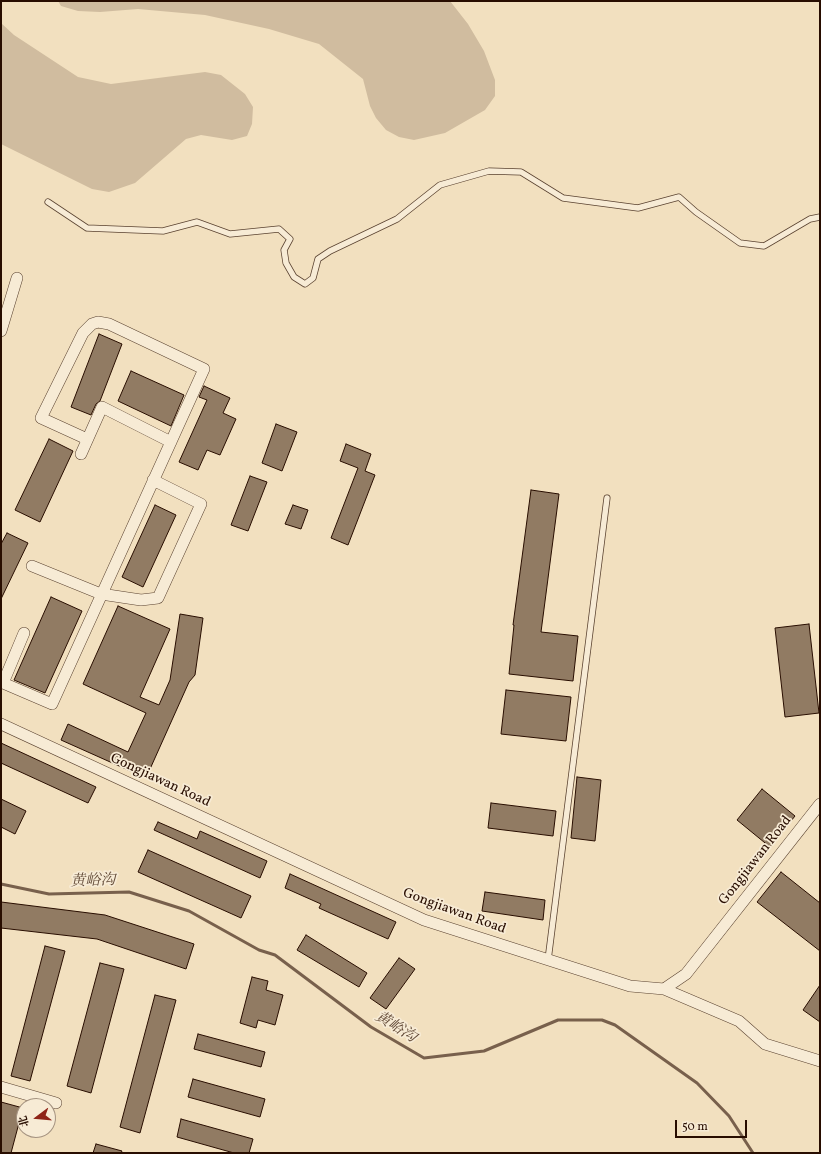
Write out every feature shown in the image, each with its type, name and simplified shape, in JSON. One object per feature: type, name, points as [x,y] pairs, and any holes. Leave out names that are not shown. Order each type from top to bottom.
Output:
[{"type":"street","points":[[1,331],[17,278]]},
{"type":"street","points":[[24,633],[2,683],[52,704],[204,369],[104,322],[92,324],[83,333],[41,418],[87,439]]},
{"type":"street","points":[[81,454],[102,407],[171,442]]},
{"type":"street","points":[[32,566],[101,594],[141,600],[158,598],[201,504],[153,480]]},
{"type":"street","name":"Gongjiawan Road","points":[[1,724],[424,920],[630,986],[664,989],[686,974],[820,804]]},
{"type":"street","points":[[664,989],[739,1021],[764,1044],[820,1061]]},
{"type":"street","points":[[1,1087],[39,1098]]},
{"type":"lane","points":[[48,202],[87,228],[163,231],[197,222],[230,234],[279,230],[290,239],[284,250],[286,263],[294,277],[305,284],[313,278],[318,259],[330,251],[396,219],[440,185],[489,170],[521,172],[563,198],[570,199],[638,208],[679,197],[696,212],[740,243],[764,246],[810,219],[820,217]]},
{"type":"lane","points":[[548,960],[607,498]]},
{"type":"shaded area","points":[[58,1],[450,1],[468,24],[484,51],[495,80],[495,96],[485,110],[445,133],[414,140],[399,137],[386,130],[376,118],[370,106],[363,79],[319,44],[269,29],[205,15],[138,9],[100,12],[78,11],[61,6]]},
{"type":"shaded area","points":[[1,23],[14,35],[78,77],[111,84],[205,72],[221,75],[245,94],[253,107],[252,124],[247,136],[232,140],[201,135],[186,139],[135,183],[109,192],[92,189],[1,144]]},
{"type":"building","points":[[99,334],[122,344],[100,401],[96,404],[91,415],[71,407]]},
{"type":"building","points":[[131,371],[184,395],[171,426],[118,401]]},
{"type":"building","points":[[204,386],[230,398],[223,413],[236,419],[220,455],[207,450],[198,470],[179,462],[207,400],[199,397]]},
{"type":"building","points":[[276,424],[297,432],[282,471],[262,463]]},
{"type":"building","points":[[49,439],[73,451],[40,522],[15,510]]},
{"type":"building","points":[[346,444],[371,454],[365,471],[375,475],[348,545],[331,538],[358,468],[340,461]]},
{"type":"building","points":[[250,476],[267,482],[248,531],[231,525]]},
{"type":"building","points":[[531,490],[559,494],[541,632],[578,636],[573,681],[509,674],[513,625]]},
{"type":"building","points":[[155,505],[176,515],[143,587],[122,577]]},
{"type":"building","points":[[293,505],[308,510],[301,529],[285,524]]},
{"type":"building","points":[[7,533],[28,543],[1,599],[1,544]]},
{"type":"building","points":[[51,597],[82,611],[45,693],[14,680]]},
{"type":"building","points":[[118,606],[170,629],[140,697],[159,705],[170,680],[180,614],[203,618],[195,675],[189,682],[146,778],[61,740],[68,724],[128,752],[146,713],[83,684]]},
{"type":"building","points":[[809,624],[819,713],[785,717],[775,628]]},
{"type":"building","points":[[506,690],[571,697],[566,741],[501,734]]},
{"type":"building","points":[[1,743],[96,787],[88,803],[1,763]]},
{"type":"building","points":[[577,777],[601,780],[595,841],[571,838]]},
{"type":"building","points":[[762,789],[795,816],[770,847],[737,820]]},
{"type":"building","points":[[1,799],[26,811],[15,834],[1,827]]},
{"type":"building","points":[[491,803],[556,811],[553,836],[488,828]]},
{"type":"building","points":[[158,822],[197,839],[200,831],[267,861],[260,878],[154,830]]},
{"type":"building","points":[[148,850],[251,896],[241,918],[138,872]]},
{"type":"building","points":[[781,872],[820,903],[820,951],[757,902]]},
{"type":"building","points":[[290,874],[396,922],[388,939],[319,908],[321,904],[285,888]]},
{"type":"building","points":[[485,892],[545,900],[543,920],[482,911]]},
{"type":"building","points":[[1,902],[105,915],[194,944],[186,969],[97,939],[1,928]]},
{"type":"building","points":[[306,935],[367,973],[359,987],[297,950]]},
{"type":"building","points":[[45,946],[65,951],[30,1081],[11,1076]]},
{"type":"building","points":[[399,958],[415,969],[386,1009],[370,998]]},
{"type":"building","points":[[100,963],[124,969],[91,1093],[67,1086]]},
{"type":"building","points":[[252,977],[268,981],[266,990],[283,995],[275,1025],[258,1020],[256,1028],[240,1023]]},
{"type":"building","points":[[820,985],[820,1022],[803,1010]]},
{"type":"building","points":[[155,995],[176,1000],[140,1133],[120,1127]]},
{"type":"building","points":[[198,1034],[265,1052],[261,1067],[194,1049]]},
{"type":"building","points":[[193,1079],[265,1099],[260,1117],[188,1097]]},
{"type":"building","points":[[1,1102],[16,1106],[16,1134],[11,1153],[1,1153]]},
{"type":"building","points":[[181,1119],[253,1139],[249,1153],[234,1153],[177,1137]]},
{"type":"building","points":[[96,1144],[122,1151],[121,1153],[93,1153]]},
{"type":"waterway","name":"黄峪沟","points":[[1,884],[49,894],[129,892],[189,911],[259,950],[275,955],[371,1027],[424,1058],[484,1051],[558,1020],[602,1020],[615,1025],[697,1083],[729,1116],[753,1153]]}]
